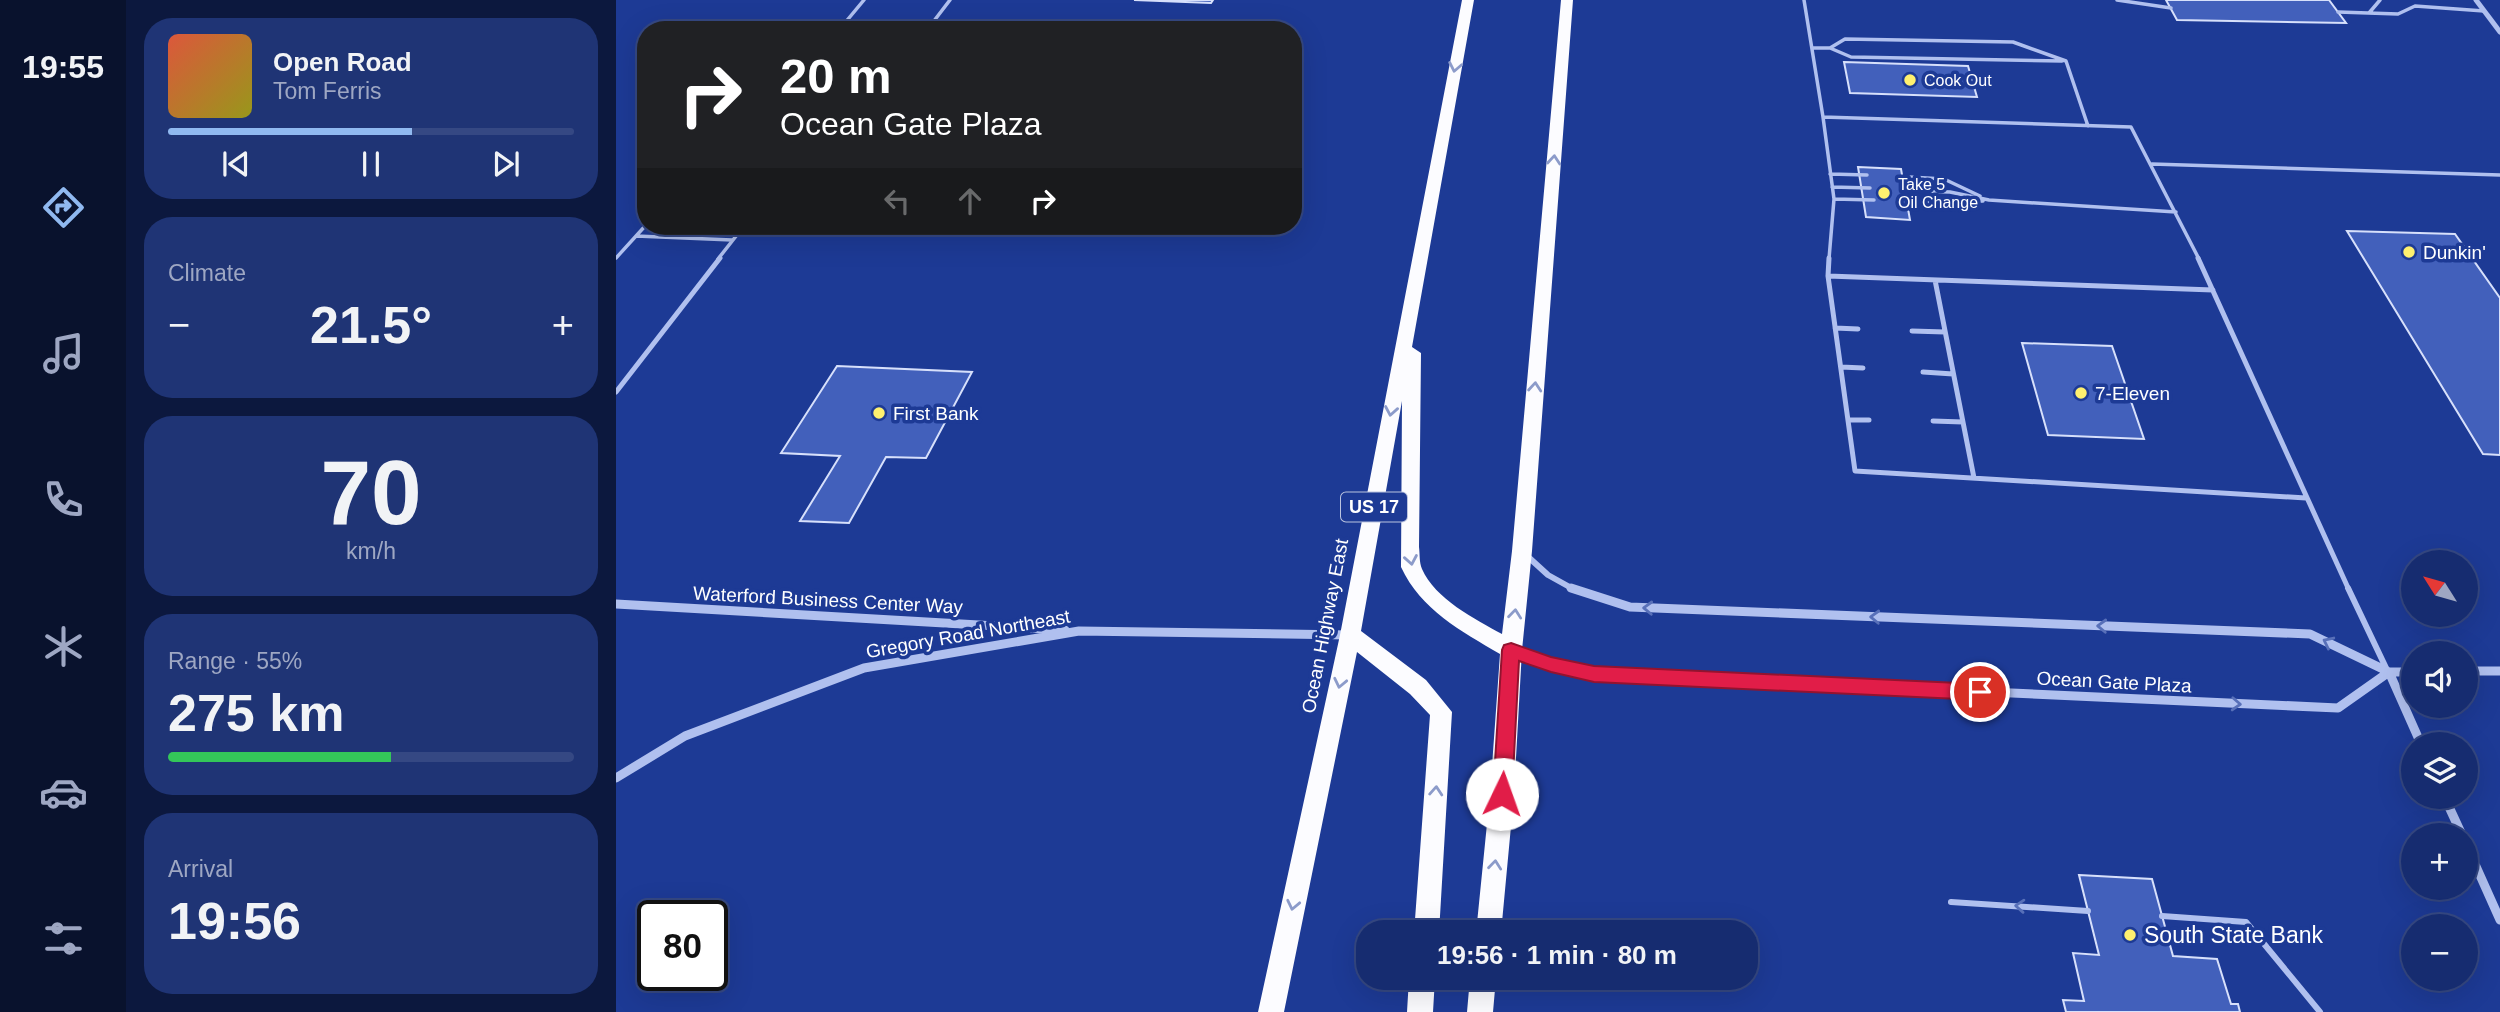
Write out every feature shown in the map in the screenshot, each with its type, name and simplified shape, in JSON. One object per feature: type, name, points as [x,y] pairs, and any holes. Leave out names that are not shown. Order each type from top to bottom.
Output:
[{"type":"highway","name":"Ocean Highway East","points":[[1271,1012],[1350,635],[1468,0]]},
{"type":"highway","points":[[1489,920],[1502,794],[1511,650],[1522,551],[1565,5]]},
{"type":"highway","points":[[1413,296],[1409,547],[1412,570],[1427,591],[1447,610],[1511,650]]},
{"type":"highway","points":[[1350,635],[1403,674],[1441,712],[1427,920]]},
{"type":"highway","points":[[1419,1012],[1421,990]]},
{"type":"highway","points":[[1480,1012],[1482,990]]},
{"type":"street","points":[[2476,0],[2500,32]]},
{"type":"street","points":[[1522,551],[1537,566],[1576,593],[1630,607],[2310,634],[2389,672],[2401,672]]},
{"type":"street","name":"Waterford Business Center Way","points":[[616,604],[1079,631]]},
{"type":"street","name":"Gregory Road Northeast","points":[[616,778],[685,736],[864,668],[1079,631],[1350,635]]},
{"type":"street","name":"Ocean Gate Plaza","points":[[1511,650],[1551,665],[1594,674],[2339,708],[2389,672]]},
{"type":"street","points":[[2478,671],[2500,671]]},
{"type":"street","points":[[2389,672],[2416,732]]},
{"type":"street","points":[[2478,871],[2500,920]]},
{"type":"lane","points":[[846,21],[864,0]]},
{"type":"lane","points":[[934,21],[950,0]]},
{"type":"lane","points":[[1804,0],[1834,199],[1828,276],[1855,471],[2306,498]]},
{"type":"lane","points":[[2117,0],[2171,8]]},
{"type":"lane","points":[[2369,13],[2380,0]]},
{"type":"lane","points":[[2409,0],[2415,6]]},
{"type":"lane","points":[[2338,12],[2398,14],[2415,6],[2484,11]]},
{"type":"lane","points":[[1830,48],[1845,39],[2013,42],[2066,61]]},
{"type":"lane","points":[[1812,48],[1830,48],[1851,57],[2066,61]]},
{"type":"lane","points":[[2066,61],[2088,125]]},
{"type":"lane","points":[[1823,117],[2131,127],[2152,164],[2213,290],[2306,498],[2389,672]]},
{"type":"lane","points":[[2152,164],[2500,175]]},
{"type":"lane","points":[[1830,174],[1867,175]]},
{"type":"lane","points":[[1909,177],[1944,178],[1989,200]]},
{"type":"lane","points":[[1832,187],[1870,188]]},
{"type":"lane","points":[[1914,191],[1950,192],[1989,200],[2176,212]]},
{"type":"lane","points":[[1834,199],[1874,201]]},
{"type":"lane","points":[[1917,203],[1952,204],[1989,200]]},
{"type":"lane","points":[[616,392],[736,235]]},
{"type":"lane","points":[[616,258],[636,236],[732,240]]},
{"type":"lane","points":[[1828,276],[2213,290]]},
{"type":"lane","points":[[1935,280],[1973,478]]},
{"type":"lane","points":[[1835,328],[1858,329]]},
{"type":"lane","points":[[1912,331],[1945,332]]},
{"type":"lane","points":[[1841,367],[1863,368]]},
{"type":"lane","points":[[1923,372],[1953,374]]},
{"type":"lane","points":[[1848,420],[1869,420]]},
{"type":"lane","points":[[1933,421],[1963,422]]},
{"type":"lane","points":[[1951,902],[2088,911]]},
{"type":"lane","points":[[2162,916],[2246,922],[2320,1012]]},
{"type":"building","points":[[1134,0],[1213,0],[1211,3]]},
{"type":"building","points":[[2166,0],[2329,0],[2346,23],[2177,20]]},
{"type":"building","name":"Cook Out","points":[[1844,62],[1968,66],[1977,97],[1850,93]]},
{"type":"building","name":"Take 5 Oil Change","points":[[1858,167],[1901,169],[1910,220],[1866,217]]},
{"type":"building","points":[[2347,231],[2455,234],[2500,298],[2500,455],[2483,454]]},
{"type":"building","points":[[2022,343],[2112,346],[2144,439],[2048,435]]},
{"type":"building","name":"First Bank","points":[[837,366],[972,372],[926,458],[886,457],[849,523],[800,521],[840,456],[781,453]]},
{"type":"building","name":"South State Bank","points":[[2079,875],[2152,879],[2173,956],[2217,959],[2231,1004],[2238,1004],[2240,1012],[2066,1012],[2063,1000],[2084,1001],[2073,953],[2099,955]]},
{"type":"place","name":"Cook Out","points":[[1910,80]]},
{"type":"place","name":"Take 5 Oil Change","points":[[1884,193]]},
{"type":"place","name":"Dunkin'","points":[[2409,252]]},
{"type":"place","name":"7-Eleven","points":[[2081,393]]},
{"type":"place","name":"First Bank","points":[[879,413]]},
{"type":"place","name":"South State Bank","points":[[2130,935]]},
{"type":"route","points":[[1502,794],[1511,650],[1551,665],[1594,674],[1980,692]]}]
